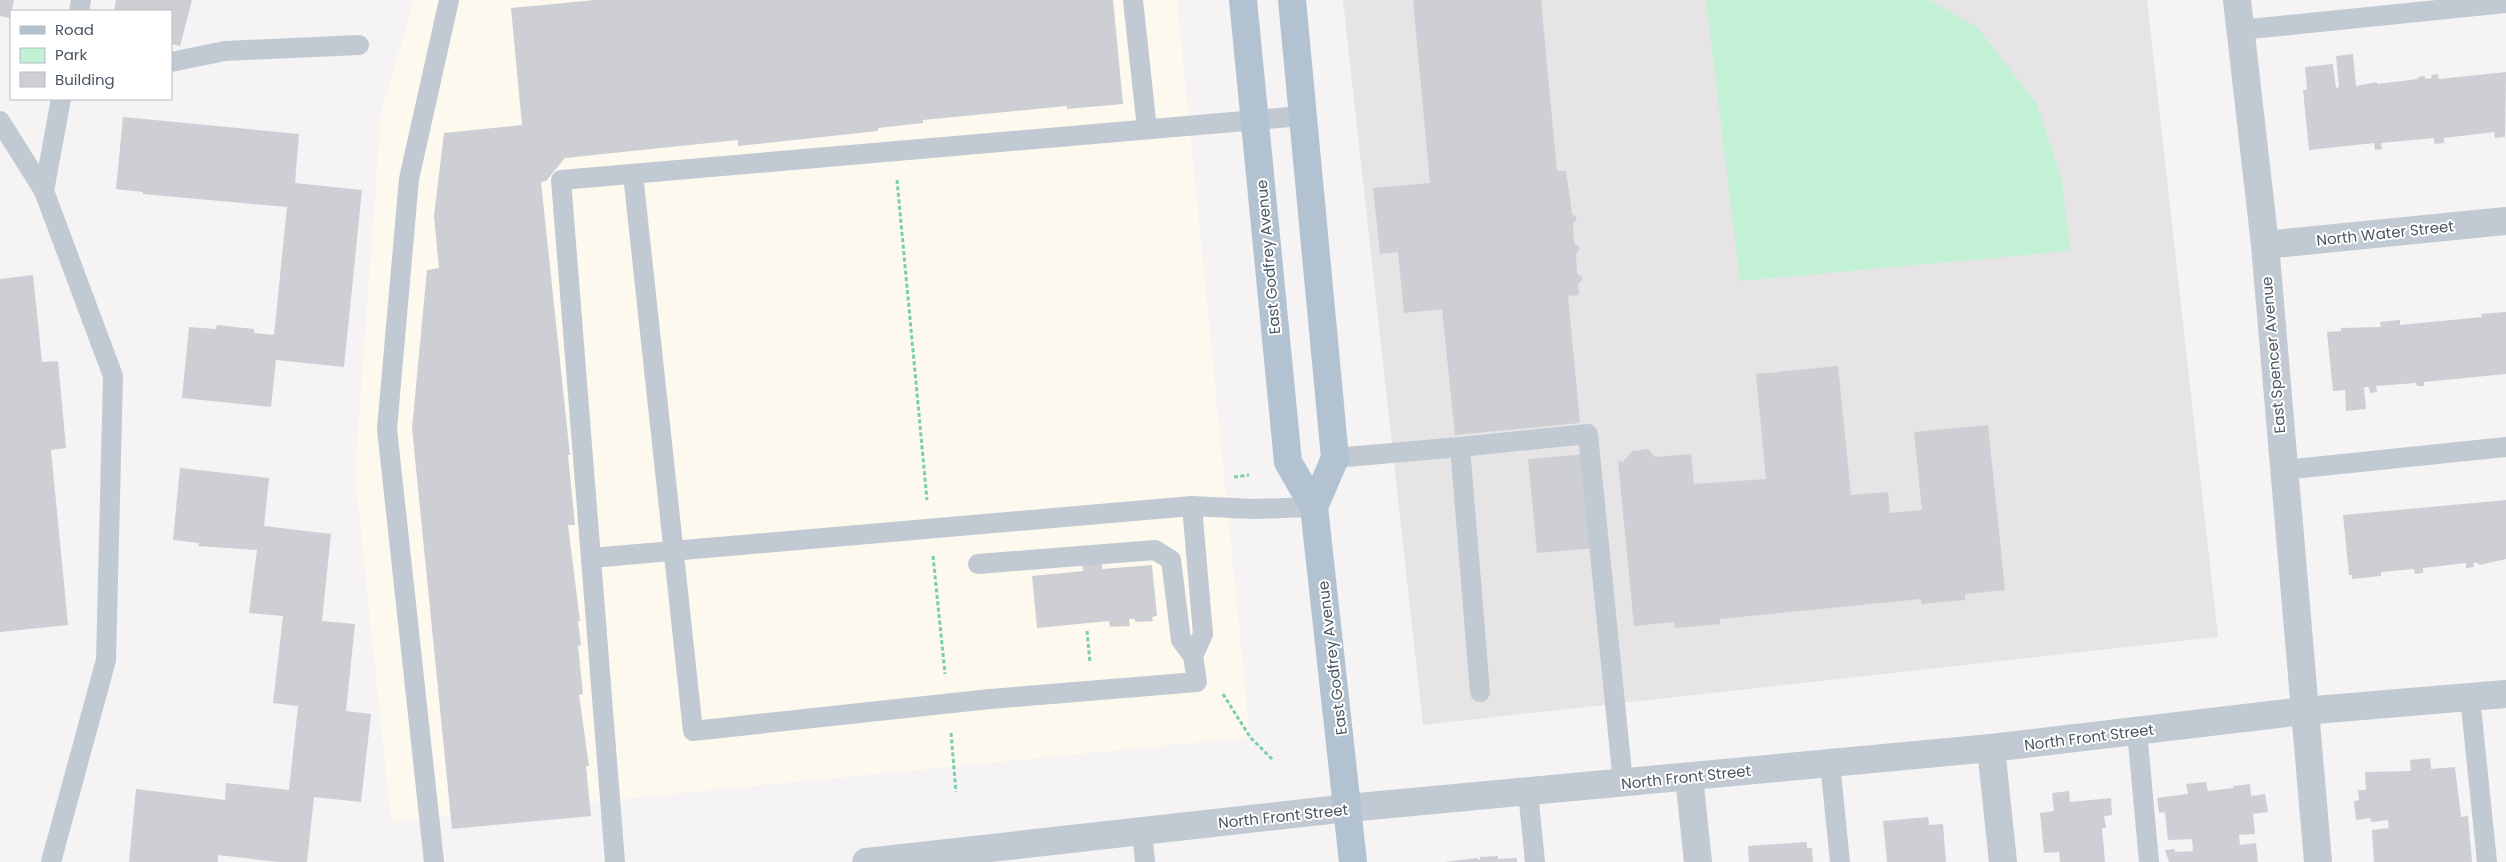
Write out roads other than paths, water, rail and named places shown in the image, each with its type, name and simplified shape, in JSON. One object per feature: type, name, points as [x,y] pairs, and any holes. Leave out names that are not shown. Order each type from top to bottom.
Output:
[{"type":"main road","name":"East Godfrey Avenue","points":[[1243,0],[1288,462],[1314,507],[1353,862]]},
{"type":"main road","name":"East Godfrey Avenue","points":[[1292,0],[1334,458],[1314,507]]},
{"type":"street","name":"East Spencer Avenue","points":[[2237,0],[2265,245],[2303,712],[2318,862]]},
{"type":"street","name":"North Water Street","points":[[2265,245],[2506,221]]},
{"type":"street","name":"North Front Street","points":[[866,862],[1348,808],[1992,748],[2303,712],[2506,694]]},
{"type":"street","points":[[1992,748],[2003,862]]},
{"type":"street","points":[[1689,776],[1698,862]]},
{"type":"lane","points":[[434,862],[387,429],[409,179],[449,0]]},
{"type":"lane","points":[[1133,0],[1147,129]]},
{"type":"lane","points":[[2240,30],[2506,3]]},
{"type":"lane","points":[[172,62],[225,51],[360,45]]},
{"type":"lane","points":[[44,191],[61,100]]},
{"type":"lane","points":[[615,862],[561,180],[1302,116]]},
{"type":"lane","points":[[0,122],[44,191],[113,376],[106,660],[50,862]]},
{"type":"lane","points":[[633,174],[693,731],[948,704],[1197,682],[1193,656],[1181,640],[1171,560],[1155,550],[978,564]]},
{"type":"lane","points":[[1334,458],[1588,434],[1623,783]]},
{"type":"lane","points":[[1460,447],[1480,692]]},
{"type":"lane","points":[[2283,470],[2506,447]]},
{"type":"lane","points":[[591,558],[1192,506],[1252,509],[1314,507]]},
{"type":"lane","points":[[1192,506],[1203,634],[1193,656]]},
{"type":"lane","points":[[2470,697],[2487,862]]},
{"type":"lane","points":[[2136,731],[2149,862]]},
{"type":"lane","points":[[1830,763],[1840,862]]},
{"type":"lane","points":[[1528,792],[1535,862]]},
{"type":"lane","points":[[1142,831],[1145,862]]}]
